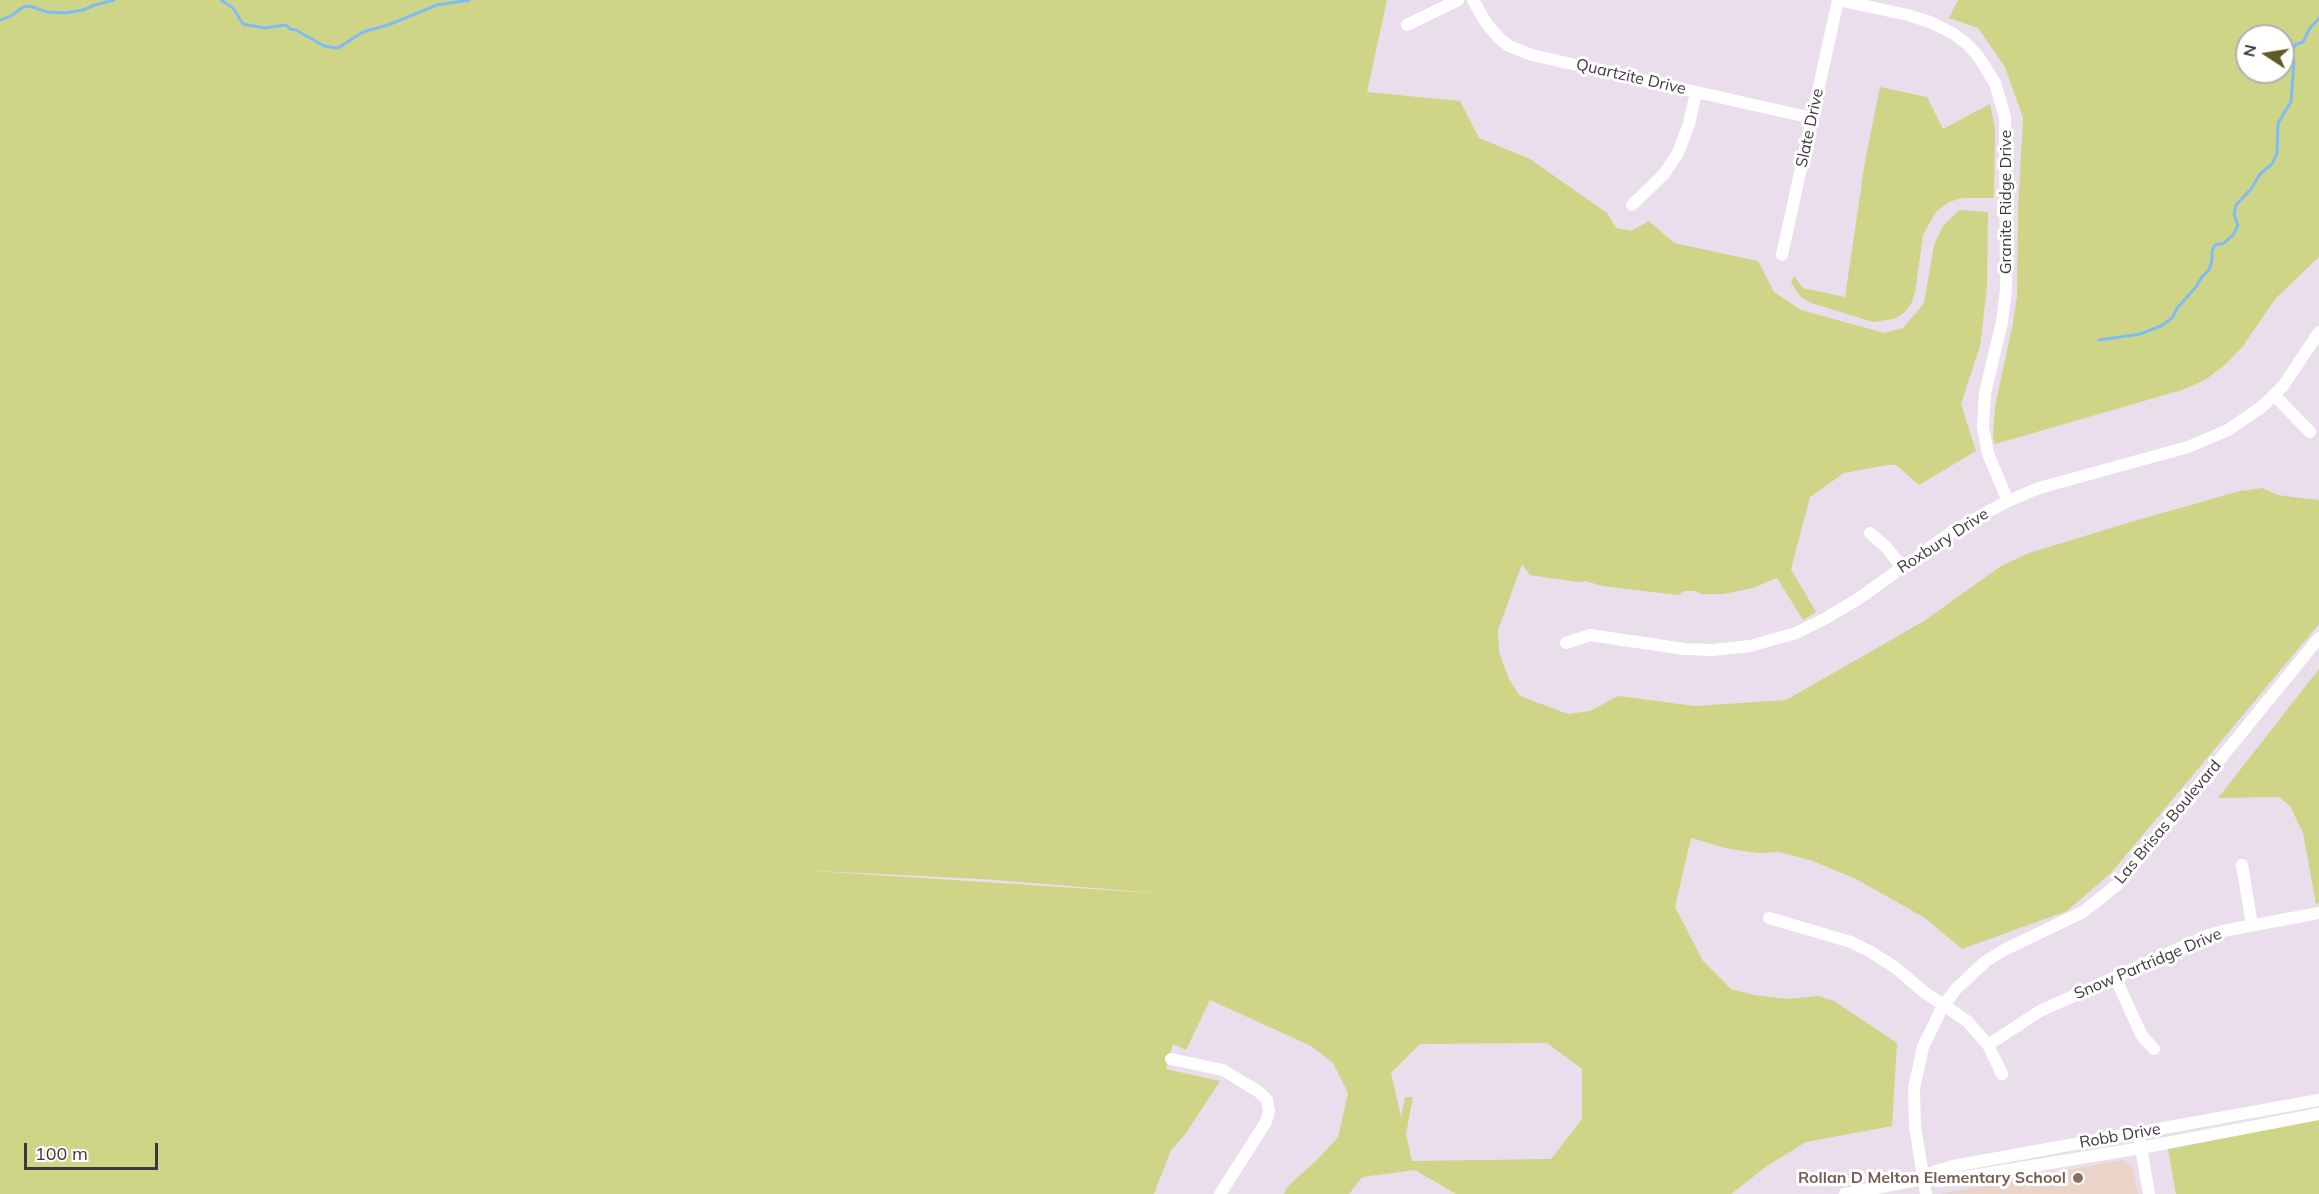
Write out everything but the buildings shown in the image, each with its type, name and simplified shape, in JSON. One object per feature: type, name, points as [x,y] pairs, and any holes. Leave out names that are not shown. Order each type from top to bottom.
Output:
[{"type":"street","points":[[1407,25],[1458,0]]},
{"type":"street","name":"Quartzite Drive","points":[[1473,0],[1493,31],[1509,46],[1520,51],[1812,118]]},
{"type":"street","name":"Slate Drive","points":[[1782,255],[1838,0]]},
{"type":"street","name":"Granite Ridge Drive","points":[[1838,0],[1908,15],[1942,27],[1967,44],[1978,56],[1995,83],[2005,117],[2006,132],[2006,290],[2002,322],[1985,393],[1983,427],[1988,454],[2008,501]]},
{"type":"street","points":[[1632,205],[1664,174],[1678,153],[1689,124],[1696,92]]},
{"type":"street","name":"Roxbury Drive","points":[[1566,643],[1590,635],[1696,650],[1730,649],[1770,642],[1796,633],[1874,589],[1968,521],[2008,501],[2039,488],[2199,443],[2241,422],[2275,396],[2301,363],[2319,332]]},
{"type":"street","points":[[2275,396],[2310,432]]},
{"type":"street","points":[[1870,533],[1886,547],[1902,567]]},
{"type":"street","name":"Las Brisas Boulevard","points":[[1926,1194],[1915,1127],[1914,1089],[1923,1047],[1943,1006],[1956,989],[1986,961],[2083,912],[2118,884],[2319,638]]},
{"type":"street","points":[[2242,866],[2252,925]]},
{"type":"street","name":"Snow Partridge Drive","points":[[1988,1045],[2040,1011],[2209,935],[2319,913]]},
{"type":"street","points":[[1769,918],[1861,946],[1905,974],[1924,993],[1967,1021],[1988,1045],[2002,1074]]},
{"type":"street","points":[[2115,977],[2142,1036],[2154,1049]]},
{"type":"street","points":[[1171,1059],[1223,1070],[1265,1096],[1269,1105],[1266,1122],[1220,1194]]},
{"type":"street","name":"Robb Drive","points":[[1923,1179],[1933,1172],[1953,1166],[2319,1100]]},
{"type":"street","name":"Robb Drive","points":[[1845,1194],[1923,1179],[1935,1181],[1954,1179],[2141,1148],[2319,1114]]},
{"type":"street","points":[[2139,1132],[2149,1194]]},
{"type":"shaded area","name":"Rollan D Melton Elementary School","points":[[2122,1160],[2133,1168],[2138,1194],[1941,1194]]},
{"type":"green space","points":[[0,0],[1387,0],[1367,92],[1460,101],[1479,138],[1530,159],[1607,213],[1616,228],[1631,231],[1649,221],[1674,243],[1758,261],[1774,292],[1801,310],[1884,333],[1903,328],[1924,303],[1934,245],[1943,226],[1959,210],[1988,212],[1987,287],[1980,346],[1961,404],[1976,451],[1919,485],[1896,465],[1887,465],[1844,473],[1810,497],[1791,569],[1816,612],[1803,620],[1777,578],[1753,588],[1723,594],[1684,591],[1678,595],[1530,575],[1522,564],[1498,630],[1499,652],[1509,679],[1520,696],[1568,714],[1590,711],[1618,696],[1695,706],[1786,700],[1924,621],[2001,566],[2029,553],[2240,491],[2263,488],[2277,495],[2319,500],[2319,624],[2111,873],[2067,911],[1962,949],[1925,918],[1856,879],[1813,861],[1779,852],[1759,853],[1729,849],[1691,838],[1675,907],[1703,961],[1731,989],[1754,995],[1787,999],[1818,996],[1834,1001],[1897,1043],[1892,1126],[1806,1142],[1767,1166],[1731,1194],[1456,1194],[1415,1170],[1362,1177],[1349,1194],[1284,1194],[1287,1187],[1338,1137],[1348,1093],[1333,1063],[1311,1046],[1210,1000],[1186,1050],[1173,1044],[1166,1069],[1220,1081],[1184,1136],[1171,1150],[1154,1194],[0,1194]],"holes":[[[799,870],[982,879],[1168,894]],[[1547,1043],[1582,1069],[1582,1119],[1551,1159],[1412,1161],[1406,1134],[1413,1097],[1405,1097],[1401,1117],[1391,1073],[1420,1044]]]},
{"type":"green space","points":[[1958,0],[2319,0],[2319,257],[2276,298],[2243,346],[2226,364],[2205,380],[2182,390],[1995,444],[1993,436],[1995,406],[2017,296],[2018,209],[2023,118],[2005,67],[1978,28],[1949,18]]},
{"type":"green space","points":[[1880,87],[1927,97],[1943,129],[1990,104],[1995,129],[1994,198],[1962,198],[1949,202],[1936,212],[1923,235],[1915,293],[1911,304],[1904,313],[1894,319],[1873,322],[1811,303],[1802,298],[1791,283],[1794,276],[1803,288],[1845,297],[1865,161]]},
{"type":"green space","points":[[2319,669],[2319,903],[2316,904],[2303,833],[2290,806],[2279,797],[2218,798]]},
{"type":"green space","points":[[2319,1118],[2319,1194],[2176,1194],[2167,1143]]},
{"type":"waterway","points":[[0,20],[11,16],[23,7],[30,6],[47,12],[65,13],[114,0]]},
{"type":"waterway","points":[[221,0],[233,8],[243,24],[264,28],[286,25],[324,46],[338,48],[363,32],[388,25],[437,5],[469,0]]},
{"type":"waterway","points":[[2099,340],[2140,334],[2161,326],[2172,318],[2178,307],[2209,270],[2215,245],[2224,243],[2233,235],[2238,225],[2234,214],[2236,205],[2251,189],[2260,174],[2272,164],[2277,153],[2278,123],[2291,102],[2294,62],[2292,50],[2295,45],[2303,42],[2310,28],[2319,18]]},
{"type":"place","name":"Rollan D Melton Elementary School","points":[[2078,1178]]}]
